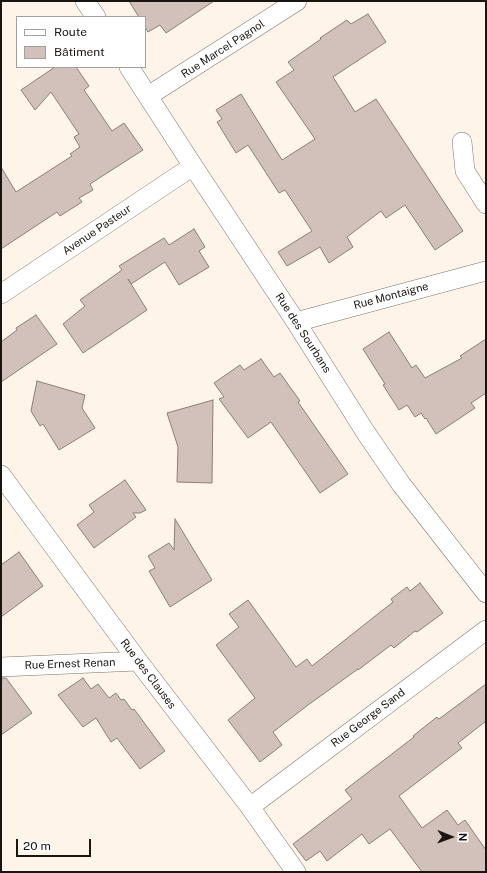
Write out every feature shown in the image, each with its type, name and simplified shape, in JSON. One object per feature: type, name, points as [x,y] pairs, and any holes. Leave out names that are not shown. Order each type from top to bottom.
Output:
[{"type":"street","points":[[85,1],[95,16]]},
{"type":"street","name":"Rue Marcel Pagnol","points":[[148,96],[297,1]]},
{"type":"street","name":"Rue des Sourbans","points":[[130,68],[296,322],[366,433],[401,484],[482,580]]},
{"type":"street","points":[[462,142],[464,171],[486,204]]},
{"type":"street","name":"Avenue Pasteur","points":[[1,294],[193,166]]},
{"type":"street","name":"Rue Montaigne","points":[[296,322],[486,271]]},
{"type":"street","name":"Rue des Clauses","points":[[1,475],[138,661],[250,806],[296,872]]},
{"type":"street","name":"Rue George Sand","points":[[250,806],[486,630]]},
{"type":"street","name":"Rue Ernest Renan","points":[[1,666],[138,661]]},
{"type":"building","points":[[129,1],[214,1],[166,33],[160,25],[148,32],[146,29],[146,16],[138,16]]},
{"type":"building","points":[[368,14],[386,42],[333,77],[355,112],[376,99],[463,231],[435,250],[405,205],[386,218],[381,211],[347,237],[353,247],[329,263],[320,247],[287,266],[278,252],[312,231],[285,190],[279,193],[248,145],[236,153],[217,122],[222,119],[216,110],[241,94],[282,160],[315,139],[276,82],[294,70],[288,62],[321,39],[320,38],[347,20],[351,24]]},
{"type":"building","points":[[54,68],[77,68],[89,86],[84,90],[112,131],[124,123],[143,150],[90,184],[93,190],[79,198],[82,202],[60,216],[57,212],[1,249],[1,167],[16,192],[72,156],[70,154],[80,147],[74,137],[79,134],[51,92],[35,110],[21,90]]},
{"type":"building","points":[[194,229],[205,247],[199,251],[209,267],[179,285],[165,262],[131,284],[147,310],[83,353],[63,324],[85,306],[80,300],[122,270],[119,266],[164,238],[169,245]]},
{"type":"building","points":[[36,315],[57,344],[1,382],[1,342],[17,330],[16,328]]},
{"type":"building","points":[[389,332],[412,368],[416,365],[425,378],[462,358],[460,356],[486,339],[486,393],[471,403],[475,408],[436,434],[421,413],[415,417],[407,405],[399,410],[363,349]]},
{"type":"building","points":[[261,359],[274,377],[280,373],[300,401],[298,402],[348,474],[320,493],[271,422],[248,438],[219,399],[224,397],[214,383],[240,365],[244,370]]},
{"type":"building","points":[[37,381],[85,395],[82,408],[95,428],[59,450],[43,424],[40,426],[31,411]]},
{"type":"building","points":[[213,400],[212,483],[177,482],[178,447],[167,413]]},
{"type":"building","points":[[125,480],[146,510],[140,513],[133,513],[136,517],[94,548],[77,525],[94,512],[89,505]]},
{"type":"building","points":[[175,519],[212,580],[170,607],[149,571],[155,568],[148,556],[169,543],[174,550]]},
{"type":"building","points":[[19,552],[43,586],[1,617],[1,565]]},
{"type":"building","points":[[420,583],[443,613],[417,632],[415,631],[394,648],[391,645],[273,732],[282,745],[260,762],[228,720],[255,698],[216,645],[239,627],[229,614],[248,600],[296,667],[307,659],[312,666],[393,602],[391,599],[407,587],[410,591]]},
{"type":"building","points":[[1,678],[6,678],[32,713],[1,735]]},
{"type":"building","points":[[83,678],[91,689],[98,684],[109,698],[116,693],[121,700],[124,699],[132,710],[134,709],[165,751],[140,769],[117,738],[111,742],[96,718],[83,727],[58,695]]},
{"type":"building","points":[[486,684],[486,721],[458,743],[462,748],[399,796],[422,828],[447,810],[458,825],[465,820],[486,850],[486,872],[422,872],[390,829],[369,844],[362,834],[327,861],[320,851],[306,861],[293,844],[352,799],[345,790],[414,737],[413,736],[437,717],[439,719]]}]
